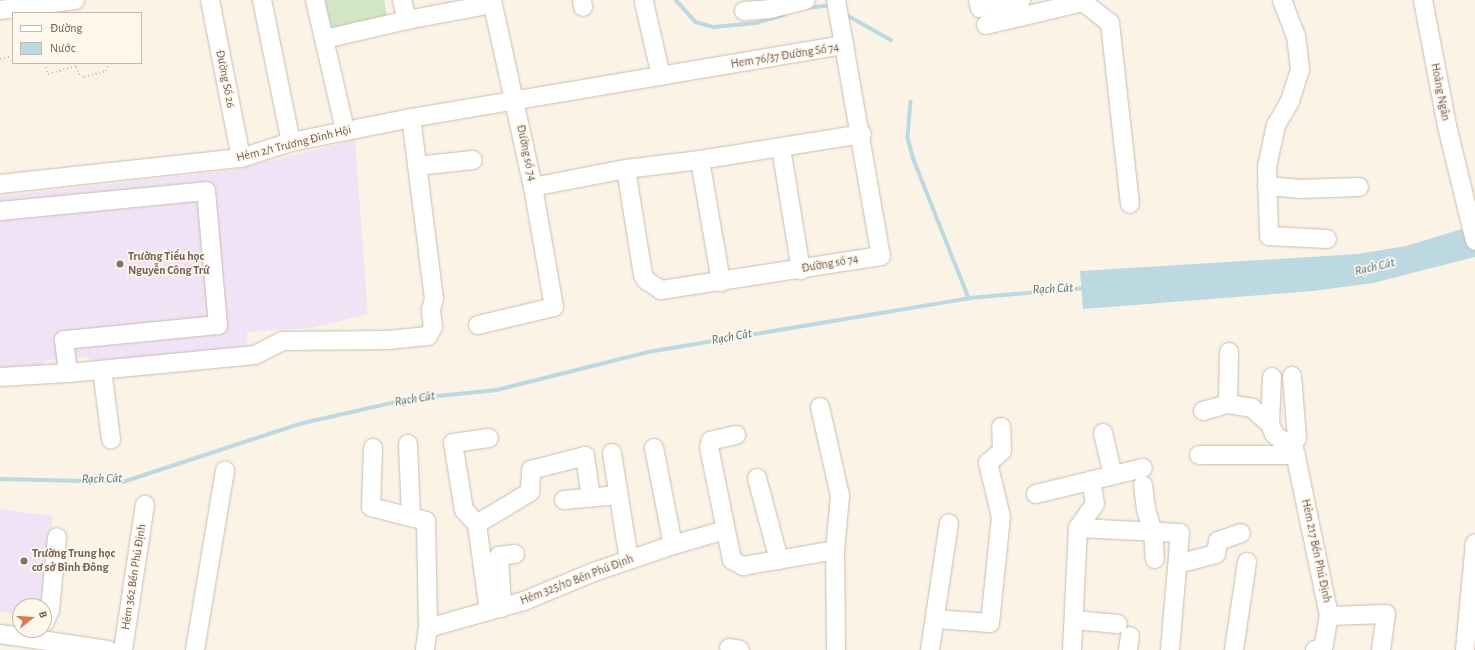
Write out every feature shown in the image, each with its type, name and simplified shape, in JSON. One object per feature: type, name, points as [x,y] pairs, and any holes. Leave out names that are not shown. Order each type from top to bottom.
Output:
[{"type":"street","points":[[0,10],[75,0]]},
{"type":"street","name":"Đường Số 26","points":[[210,0],[241,158]]},
{"type":"street","points":[[262,0],[291,142]]},
{"type":"street","points":[[315,0],[345,130]]},
{"type":"street","points":[[402,0],[406,20]]},
{"type":"street","points":[[836,0],[844,45]]},
{"type":"street","points":[[978,0],[980,8],[1021,0]]},
{"type":"street","points":[[1282,0],[1296,36],[1300,70],[1290,101],[1276,126],[1267,167],[1269,236],[1327,240]]},
{"type":"street","name":"Hoàng Ngân","points":[[1423,0],[1447,126],[1475,241]]},
{"type":"street","points":[[744,11],[800,1]]},
{"type":"street","points":[[325,39],[492,2]]},
{"type":"street","name":"Đường số 74","points":[[478,325],[554,307],[533,187],[515,98],[492,2]]},
{"type":"street","points":[[644,2],[661,76]]},
{"type":"street","points":[[986,25],[1083,2],[1110,23],[1130,204]]},
{"type":"street","name":"Hem 76/37 Đường Số 74","points":[[515,98],[661,76],[844,45],[862,134],[881,256]]},
{"type":"street","name":"Hẻm 2/1 Trương Đình Hội","points":[[0,184],[241,158],[291,142],[345,130],[515,98]]},
{"type":"street","points":[[0,377],[68,373],[255,355],[275,343],[282,342],[388,340],[428,336],[433,327],[431,310],[434,299],[411,118]]},
{"type":"street","points":[[533,187],[626,169],[781,148],[862,134]]},
{"type":"street","points":[[781,148],[801,270]]},
{"type":"street","points":[[417,166],[473,160]]},
{"type":"street","points":[[700,160],[721,282]]},
{"type":"street","name":"Đường số 74","points":[[626,169],[641,266],[647,282],[661,290],[801,270],[881,256]]},
{"type":"street","points":[[1267,186],[1300,189],[1358,187]]},
{"type":"street","points":[[0,211],[206,190],[218,325],[64,340],[68,373]]},
{"type":"street","points":[[1228,404],[1229,352]]},
{"type":"street","points":[[102,370],[111,439]]},
{"type":"street","name":"Hẻm 217 Bến Phú Định","points":[[1292,376],[1297,438],[1295,449],[1329,616],[1386,614],[1381,650]]},
{"type":"street","points":[[1272,377],[1270,424],[1274,434],[1295,449]]},
{"type":"street","points":[[1203,411],[1228,404],[1252,408],[1270,424]]},
{"type":"street","points":[[820,407],[840,496],[835,550],[836,650]]},
{"type":"street","points":[[935,619],[990,623],[1001,517],[988,463],[1002,451],[1001,427]]},
{"type":"street","points":[[1103,433],[1113,475]]},
{"type":"street","points":[[736,435],[712,441],[709,447],[730,554],[737,563],[743,566],[779,560],[803,553],[835,550]]},
{"type":"street","points":[[489,438],[453,443],[464,510],[477,524],[495,609]]},
{"type":"street","points":[[408,444],[411,517]]},
{"type":"street","points":[[373,448],[371,507],[426,521],[428,628],[424,650]]},
{"type":"street","points":[[654,448],[673,545]]},
{"type":"street","points":[[1199,455],[1295,449]]},
{"type":"street","points":[[612,453],[629,560]]},
{"type":"street","points":[[477,524],[530,492],[531,470],[585,456],[591,498]]},
{"type":"street","points":[[195,650],[225,470]]},
{"type":"street","points":[[1036,494],[1113,475],[1143,476],[1146,510],[1153,532],[1155,559]]},
{"type":"street","points":[[757,478],[779,560]]},
{"type":"street","points":[[1072,650],[1078,528],[1095,504],[1091,480]]},
{"type":"street","points":[[564,500],[618,495]]},
{"type":"street","name":"Hẻm 362 Bến Phú Định","points":[[123,650],[145,505]]},
{"type":"street","points":[[930,650],[949,523]]},
{"type":"street","points":[[1078,528],[1180,533],[1170,650]]},
{"type":"street","name":"Hẻm 325/10 Bến Phú Định","points":[[428,628],[524,601],[629,560],[725,530]]},
{"type":"street","points":[[1178,564],[1216,554],[1218,541],[1241,533]]},
{"type":"street","points":[[51,598],[57,537]]},
{"type":"street","points":[[1465,650],[1475,543]]},
{"type":"street","points":[[495,609],[499,556],[515,554]]},
{"type":"street","points":[[1234,650],[1247,562]]},
{"type":"street","points":[[1315,650],[1323,649],[1329,616]]},
{"type":"street","points":[[1074,620],[1125,637]]},
{"type":"street","points":[[0,634],[12,634]]},
{"type":"street","points":[[46,638],[80,648],[108,650]]},
{"type":"path","points":[[0,59],[12,56]]},
{"type":"path","points":[[45,64],[48,74],[76,64],[79,74],[84,77],[106,71],[109,64]]},
{"type":"shaded area","name":"Trường Tiểu học Nguyễn Công Trứ","points":[[355,140],[368,314],[312,328],[247,332],[248,348],[98,363],[85,357],[47,360],[39,367],[0,369],[0,196],[233,170]]},
{"type":"shaded area","name":"Trường Trung học cơ sở Bình Đông","points":[[0,509],[53,516],[43,598],[12,598],[12,613],[0,612]]},
{"type":"green space","points":[[320,0],[384,0],[388,20],[327,32]]},
{"type":"water","points":[[1475,225],[1475,257],[1373,283],[1313,291],[1083,309],[1080,271],[1358,254],[1406,246]]},
{"type":"waterway","points":[[676,0],[696,22],[714,27],[756,23],[784,15]]},
{"type":"waterway","points":[[807,8],[832,5]]},
{"type":"waterway","points":[[845,14],[891,40]]},
{"type":"waterway","points":[[911,102],[908,138],[914,160],[969,298]]},
{"type":"waterway","name":"Rạch Cát","points":[[0,479],[123,482],[299,424],[409,399],[497,390],[648,352],[969,298],[1085,288]]},
{"type":"place","name":"Trường Tiểu học Nguyễn Công Trứ","points":[[120,264]]},
{"type":"place","name":"Trường Trung học cơ sở Bình Đông","points":[[24,561]]}]
